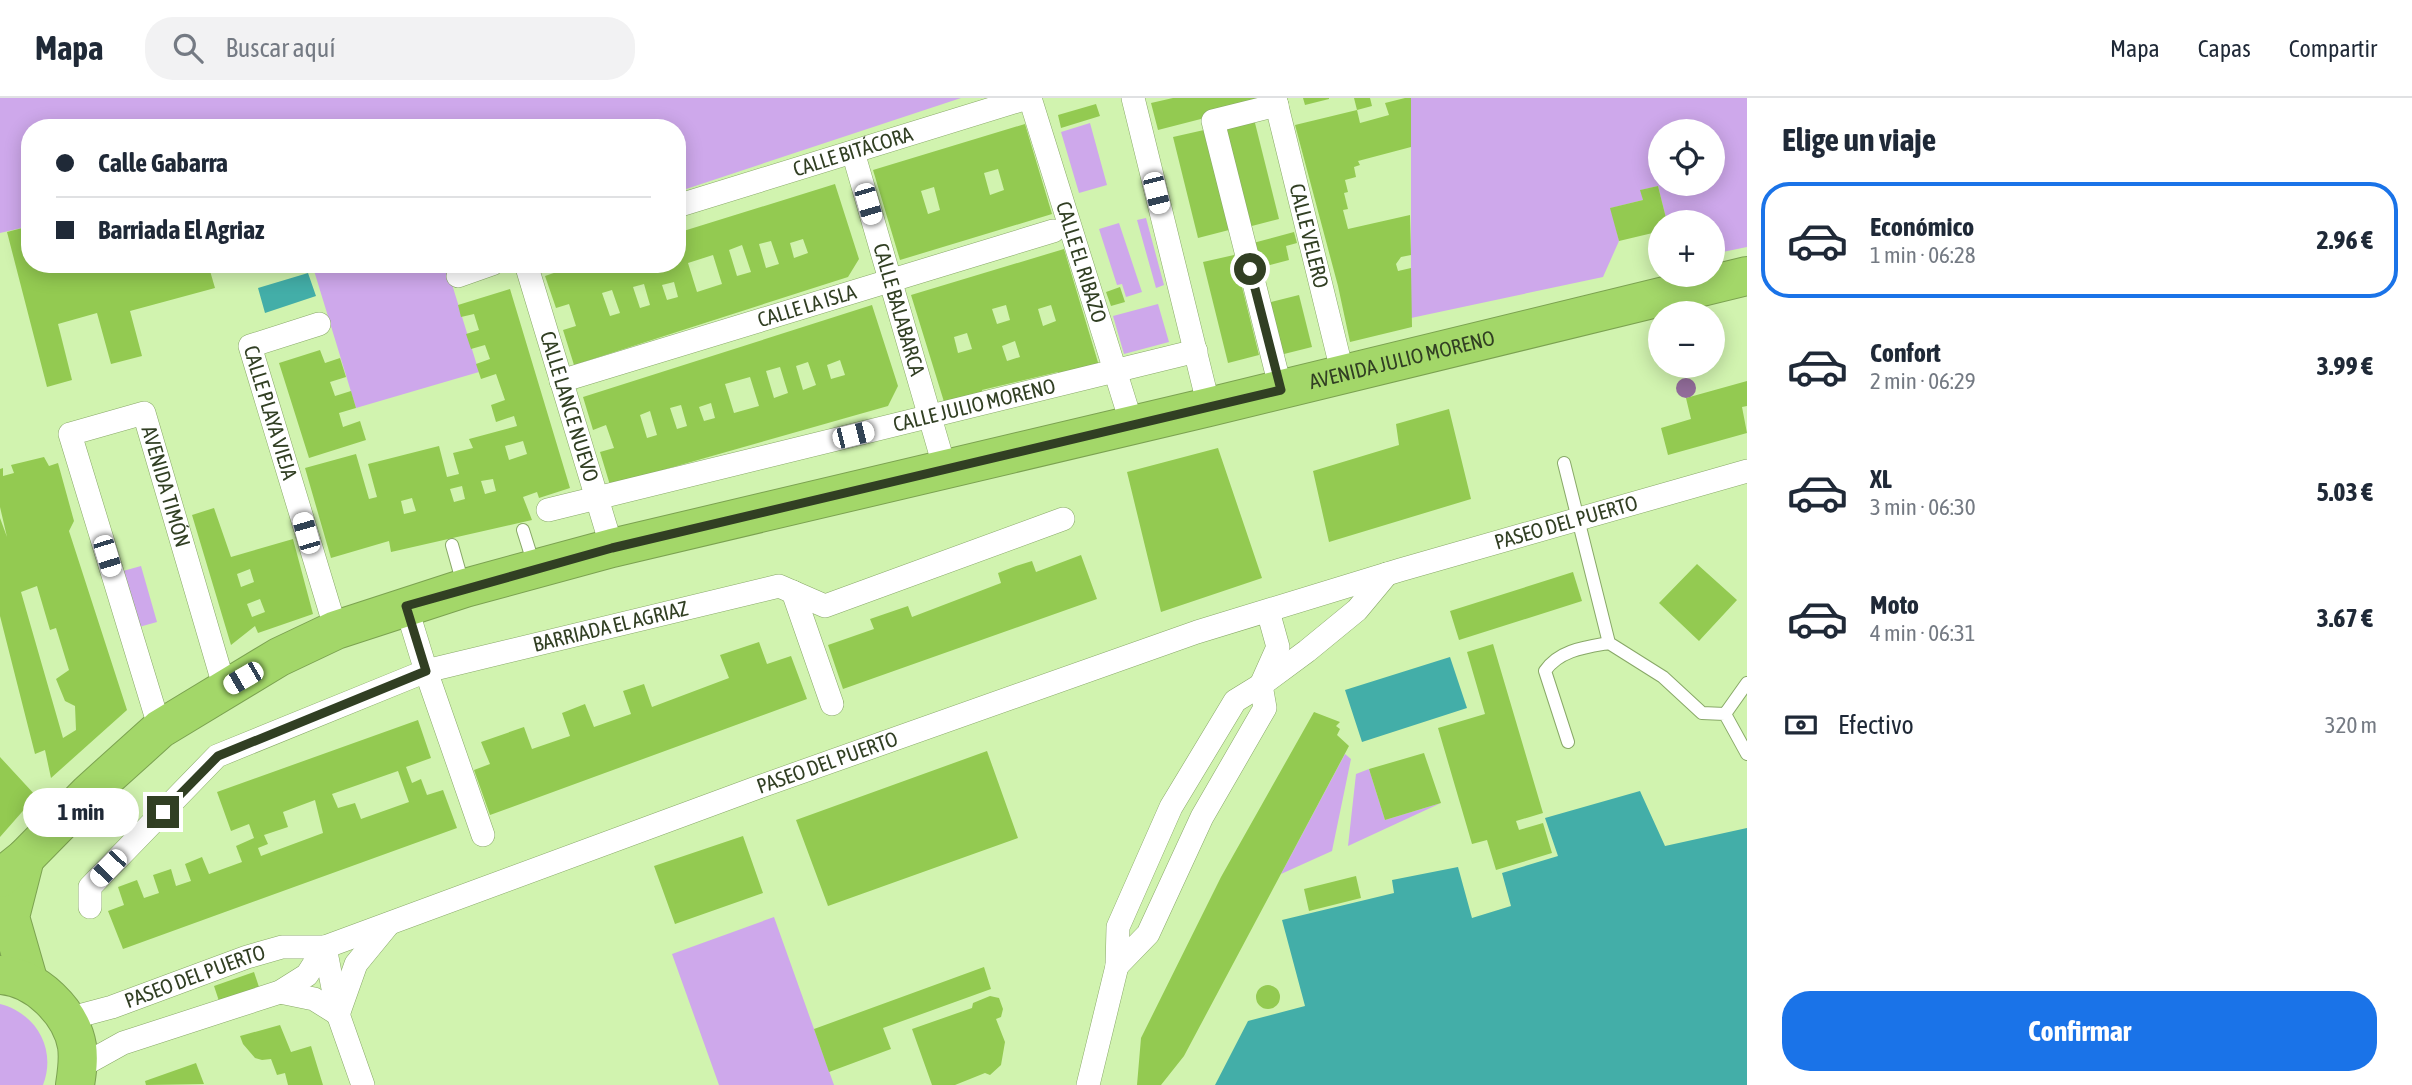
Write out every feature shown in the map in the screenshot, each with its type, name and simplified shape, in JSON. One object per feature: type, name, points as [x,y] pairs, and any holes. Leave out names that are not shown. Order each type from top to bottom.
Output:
[{"type":"highway","name":"AVENIDA JULIO MORENO","points":[[14,979],[10,917],[13,868],[89,793],[160,729],[279,657],[335,630],[464,588],[612,548],[1281,390],[1747,276]]},
{"type":"highway","points":[[14,979],[49,997],[67,1019],[77,1048],[77,1076]]},
{"type":"street","name":"CALLE BITÁCORA","points":[[686,203],[1028,98]]},
{"type":"street","name":"CALLE EL RIBAZO","points":[[1028,98],[1132,425]]},
{"type":"street","points":[[1133,98],[1209,407]]},
{"type":"street","points":[[1276,101],[1213,121],[1281,390]]},
{"type":"street","name":"CALLE VELERO","points":[[1276,101],[1343,375]]},
{"type":"street","name":"CALLE BALABARCA","points":[[853,152],[945,469]]},
{"type":"street","name":"CALLE LA ISLA","points":[[561,381],[1054,231]]},
{"type":"street","points":[[458,275],[464,273]]},
{"type":"street","name":"CALLE LANCE NUEVO","points":[[529,273],[612,548]]},
{"type":"street","name":"CALLE PLAYA VIEJA","points":[[319,324],[250,346],[335,630]]},
{"type":"street","name":"CALLE JULIO MORENO","points":[[548,510],[1196,351]]},
{"type":"street","name":"AVENIDA TIMÓN","points":[[160,729],[69,434],[144,414],[225,689]]},
{"type":"street","name":"PASEO DEL PUERTO","points":[[67,1019],[112,1007],[247,957],[282,947],[325,947],[808,770],[1197,632],[1578,518],[1747,471]]},
{"type":"street","name":"BARRIADA EL AGRIAZ","points":[[90,907],[90,887],[218,756],[426,671],[779,586],[825,606],[1063,519]]},
{"type":"street","points":[[1088,1085],[1117,966],[1118,927],[1171,807],[1235,701],[1307,651],[1357,610],[1387,574]]},
{"type":"street","points":[[793,592],[832,704]]},
{"type":"street","points":[[406,606],[483,835]]},
{"type":"street","points":[[1117,966],[1148,934],[1202,817],[1265,708],[1261,685],[1278,647],[1268,611]]},
{"type":"street","points":[[338,1014],[356,964],[390,923]]},
{"type":"street","points":[[325,947],[338,1014],[363,1085]]},
{"type":"street","name":"PASEO DEL PUERTO","points":[[77,1076],[123,1043],[280,992],[307,975],[325,947]]},
{"type":"street","name":"PASEO DEL PUERTO","points":[[280,992],[314,999],[338,1014]]},
{"type":"lane","points":[[1564,463],[1609,643]]},
{"type":"lane","points":[[523,530],[535,569]]},
{"type":"lane","points":[[452,545],[464,588]]},
{"type":"lane","points":[[1568,742],[1545,671],[1553,659],[1584,647],[1609,643],[1663,677],[1702,713],[1725,714]]},
{"type":"lane","points":[[1725,714],[1747,683]]},
{"type":"lane","points":[[1725,714],[1747,754]]},
{"type":"shaded area","points":[[0,98],[961,98],[686,189],[686,119],[21,119],[21,228],[0,233]]},
{"type":"shaded area","points":[[1411,98],[1747,98],[1747,247],[1725,252],[1725,210],[1664,210],[1660,196],[1725,196],[1725,119],[1648,119],[1648,188],[1641,190],[1643,200],[1611,208],[1619,241],[1603,277],[1411,318]]},
{"type":"shaded area","points":[[1090,123],[1107,185],[1079,193],[1061,132]]},
{"type":"shaded area","points":[[1146,218],[1164,285],[1156,288],[1137,220]]},
{"type":"shaded area","points":[[1119,223],[1142,292],[1126,297],[1122,284],[1117,285],[1099,229]]},
{"type":"shaded area","points":[[315,273],[449,273],[479,372],[356,408]]},
{"type":"shaded area","points":[[1158,304],[1169,342],[1124,354],[1113,316]]},
{"type":"shaded area","points":[[141,566],[157,622],[139,627],[123,571]]},
{"type":"shaded area","points":[[1345,754],[1351,759],[1332,851],[1281,874]]},
{"type":"shaded area","points":[[1369,769],[1385,820],[1441,803],[1348,846],[1356,774]]},
{"type":"shaded area","points":[[774,917],[834,1085],[719,1085],[672,954]]},
{"type":"shaded area","points":[[0,1004],[24,1015],[40,1034],[47,1058],[43,1085],[0,1085]]},
{"type":"water","points":[[308,273],[316,296],[265,313],[258,288]]},
{"type":"water","points":[[1450,657],[1467,708],[1362,742],[1345,690]]},
{"type":"water","points":[[1640,791],[1665,846],[1747,828],[1747,1085],[1215,1085],[1248,1021],[1305,1006],[1282,920],[1394,893],[1392,880],[1458,867],[1472,918],[1511,906],[1502,873],[1558,856],[1545,818]]},
{"type":"building","points":[[1173,98],[1266,98],[1267,102],[1158,130],[1151,103]]},
{"type":"building","points":[[1303,98],[1329,98],[1329,99],[1305,105]]},
{"type":"building","points":[[1354,98],[1370,98],[1372,106],[1357,110]]},
{"type":"building","points":[[1411,98],[1411,147],[1358,161],[1360,165],[1354,167],[1356,177],[1345,180],[1348,192],[1344,193],[1348,209],[1343,210],[1348,229],[1410,215],[1411,255],[1401,257],[1396,264],[1398,271],[1411,268],[1412,327],[1350,342],[1338,286],[1295,125],[1357,110],[1360,123],[1389,115],[1385,103]]},
{"type":"building","points":[[1096,104],[1100,116],[1061,128],[1058,115]]},
{"type":"building","points":[[1254,119],[1279,219],[1248,227],[1223,126]]},
{"type":"building","points":[[1025,124],[1052,214],[900,260],[873,170]],"holes":[[[998,169],[1004,190],[990,195],[984,173]],[[934,187],[940,210],[928,214],[921,191]]]},
{"type":"building","points":[[1204,130],[1229,230],[1198,238],[1173,137]]},
{"type":"building","points":[[835,184],[859,259],[848,277],[574,365],[563,330],[576,326],[569,304],[556,308],[545,276],[554,273],[686,273],[686,230]],"holes":[[[803,239],[808,253],[794,258],[790,243]],[[771,241],[779,264],[766,268],[759,244]],[[742,245],[751,272],[737,276],[729,250]],[[713,255],[722,284],[697,292],[688,263]],[[674,282],[678,297],[667,300],[662,285]],[[644,284],[650,305],[640,308],[633,287]],[[612,290],[620,313],[610,316],[602,293]]]},
{"type":"building","points":[[1648,188],[1648,196],[1660,196],[1664,210],[1648,210],[1648,234],[1619,241],[1610,208],[1643,200],[1640,190]]},
{"type":"building","points":[[21,228],[21,273],[211,273],[215,288],[130,311],[142,356],[111,364],[97,313],[58,324],[72,380],[47,387],[7,232]]},
{"type":"building","points":[[1294,232],[1297,243],[1286,246],[1289,260],[1259,268],[1253,243]]},
{"type":"building","points":[[1064,249],[1100,369],[1059,378],[1058,372],[982,390],[983,396],[945,405],[911,295]],"holes":[[[1006,305],[1010,320],[997,324],[992,309]],[[1051,305],[1056,321],[1043,326],[1038,309]],[[967,333],[972,349],[958,353],[954,337]],[[1015,341],[1020,357],[1007,361],[1002,346]]]},
{"type":"building","points":[[1234,255],[1259,355],[1228,363],[1203,262]]},
{"type":"building","points":[[1120,287],[1125,302],[1111,306],[1106,292]]},
{"type":"building","points":[[510,289],[570,488],[539,498],[537,492],[523,497],[532,520],[391,552],[389,541],[331,558],[305,468],[356,454],[369,499],[377,497],[368,464],[439,446],[447,477],[459,474],[453,453],[473,448],[469,439],[517,426],[514,416],[496,422],[491,405],[505,400],[496,374],[481,379],[476,364],[490,359],[485,345],[471,349],[466,334],[479,330],[474,314],[461,317],[458,305]],"holes":[[[523,441],[527,454],[509,460],[505,446]],[[493,479],[496,491],[485,494],[481,481]],[[462,486],[465,499],[454,502],[450,489]],[[412,498],[416,511],[404,514],[401,501]]]},
{"type":"building","points":[[1299,295],[1312,347],[1280,355],[1267,303]]},
{"type":"building","points":[[872,305],[898,386],[888,406],[610,485],[600,452],[614,448],[606,425],[593,430],[583,397]],"holes":[[[840,360],[845,375],[831,379],[827,365]],[[808,362],[816,385],[803,390],[796,366]],[[780,367],[788,393],[774,398],[766,371]],[[750,377],[759,406],[734,413],[725,384]],[[711,403],[715,418],[704,421],[699,407]],[[681,405],[687,426],[677,429],[670,408]],[[650,411],[657,435],[647,438],[640,415]]]},
{"type":"building","points":[[320,350],[325,363],[340,358],[346,377],[330,382],[335,396],[351,391],[356,408],[339,413],[343,427],[360,421],[366,440],[309,458],[279,363]]},
{"type":"building","points":[[1747,381],[1747,406],[1742,407],[1747,433],[1668,455],[1661,428],[1691,419],[1686,398]]},
{"type":"building","points":[[1449,409],[1471,499],[1329,542],[1313,471],[1399,445],[1396,424]]},
{"type":"building","points":[[1218,448],[1262,578],[1161,612],[1127,472]]},
{"type":"building","points":[[44,457],[49,466],[58,463],[74,521],[69,531],[127,710],[51,778],[45,750],[35,754],[0,616],[0,518],[7,537],[0,507],[0,469],[3,468],[3,476],[14,473],[11,465]],"holes":[[[37,586],[50,630],[56,628],[69,670],[56,679],[65,701],[75,706],[76,730],[63,738],[21,592]]]},
{"type":"building","points":[[214,508],[231,557],[293,539],[313,614],[258,633],[255,626],[231,645],[192,515]],"holes":[[[250,569],[254,582],[241,587],[237,574]],[[260,599],[265,612],[252,617],[247,604]]]},
{"type":"building","points":[[1081,555],[1097,599],[843,689],[828,645],[874,629],[870,619],[908,606],[912,617],[1001,583],[998,573],[1016,566],[1032,561],[1036,572]]},
{"type":"building","points":[[1697,564],[1737,600],[1699,641],[1659,603]]},
{"type":"building","points":[[1573,572],[1582,601],[1459,640],[1450,611]]},
{"type":"building","points":[[759,642],[767,664],[791,656],[807,699],[490,815],[474,770],[490,764],[481,742],[524,727],[532,749],[570,736],[562,713],[585,704],[594,727],[631,714],[623,691],[644,684],[652,707],[729,678],[720,655]]},
{"type":"building","points":[[1493,644],[1543,813],[1516,821],[1519,830],[1543,823],[1552,853],[1496,870],[1487,840],[1472,844],[1438,728],[1485,714],[1467,652]]},
{"type":"building","points":[[1314,712],[1340,722],[1336,726],[1340,729],[1337,735],[1349,746],[1184,1056],[1161,1085],[1137,1085],[1141,1038],[1221,877]]},
{"type":"building","points":[[418,720],[431,758],[406,767],[412,783],[421,779],[427,795],[443,790],[457,828],[123,949],[108,911],[124,905],[118,887],[137,880],[144,898],[159,893],[153,875],[171,869],[176,886],[191,881],[185,864],[202,857],[209,874],[242,862],[236,846],[254,838],[249,824],[231,831],[217,792]],"holes":[[[398,771],[409,802],[361,819],[355,803],[338,808],[332,794]],[[315,800],[323,833],[261,856],[258,848],[268,844],[264,835],[288,827],[283,812]]]},
{"type":"building","points":[[987,751],[1018,838],[828,906],[796,820]]},
{"type":"building","points":[[1424,753],[1441,803],[1385,820],[1369,769]]},
{"type":"building","points":[[0,757],[36,796],[0,837]]},
{"type":"building","points":[[743,836],[763,893],[675,924],[654,866]]},
{"type":"building","points":[[1356,876],[1361,898],[1309,911],[1304,889]]},
{"type":"building","points":[[984,967],[991,989],[883,1028],[891,1049],[829,1072],[814,1029]]},
{"type":"building","points":[[254,972],[259,987],[219,1001],[214,986]]},
{"type":"building","points":[[1268,985],[1277,988],[1280,997],[1277,1006],[1268,1009],[1259,1006],[1256,997],[1259,988]]},
{"type":"building","points":[[990,996],[999,998],[1003,1009],[1001,1017],[996,1019],[1005,1042],[1001,1065],[990,1075],[985,1073],[955,1085],[932,1085],[912,1029],[972,1008],[973,1003]]},
{"type":"building","points":[[280,1025],[291,1052],[311,1046],[323,1085],[288,1085],[285,1073],[277,1075],[271,1059],[255,1058],[243,1044],[240,1036]]},
{"type":"building","points":[[196,1063],[204,1084],[146,1085],[145,1081]]},
{"type":"route","points":[[163,812],[218,756],[426,671],[406,606],[612,548],[1281,390],[1250,269]]}]
